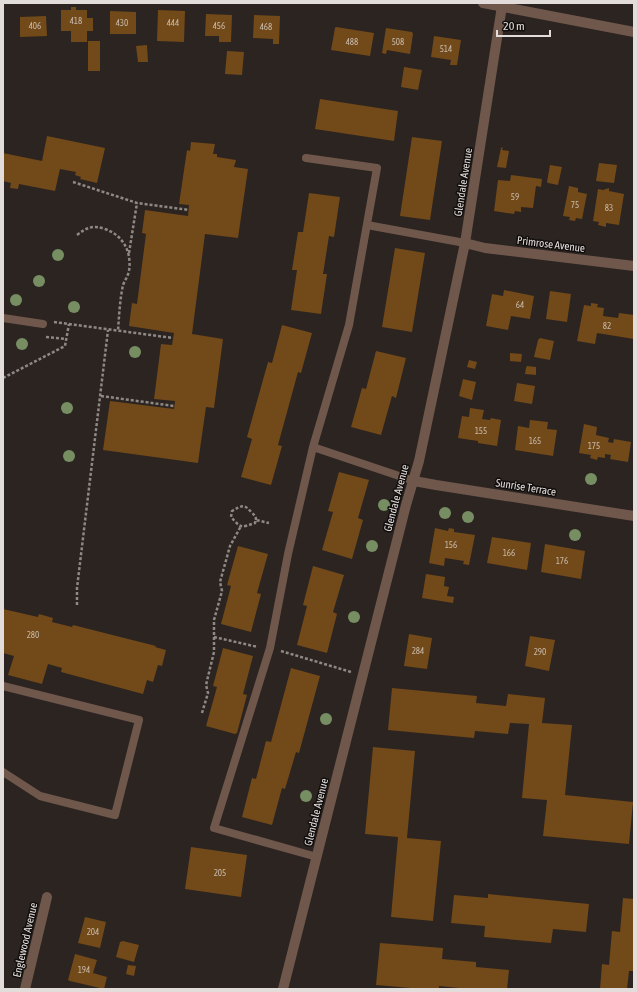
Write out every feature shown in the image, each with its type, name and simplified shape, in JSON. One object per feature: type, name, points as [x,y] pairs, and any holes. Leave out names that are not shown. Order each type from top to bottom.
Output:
[{"type":"street","points":[[483,3],[634,32]]},
{"type":"street","name":"Glendale Avenue","points":[[283,989],[406,505],[414,481],[466,243],[502,6]]},
{"type":"street","name":"Primrose Avenue","points":[[466,243],[485,248],[634,266]]},
{"type":"street","name":"Sunrise Terrace","points":[[414,481],[436,486],[634,516]]},
{"type":"street","name":"Englewood Avenue","points":[[25,989],[47,898]]},
{"type":"lane","points":[[306,158],[377,168],[349,325],[313,447],[288,554],[270,648],[214,828],[317,857]]},
{"type":"lane","points":[[367,224],[466,243]]},
{"type":"lane","points":[[3,318],[43,324]]},
{"type":"lane","points":[[313,447],[414,481]]},
{"type":"lane","points":[[3,686],[139,720],[115,815],[40,796],[3,772]]},
{"type":"path","points":[[73,182],[137,203],[189,210]]},
{"type":"path","points":[[129,254],[137,203]]},
{"type":"path","points":[[77,235],[84,229],[99,227],[115,234],[126,246],[130,263],[123,285],[118,331]]},
{"type":"path","points":[[43,324],[55,322],[173,338]]},
{"type":"path","points":[[3,378],[64,346],[69,324]]},
{"type":"path","points":[[77,605],[108,330]]},
{"type":"path","points":[[101,396],[174,406]]},
{"type":"path","points":[[241,506],[247,507],[256,517],[256,520],[255,523],[243,527],[239,526],[231,517],[232,511],[241,506]]},
{"type":"path","points":[[256,520],[269,523]]},
{"type":"path","points":[[202,713],[208,693],[206,685],[214,652],[214,620],[222,591],[220,582],[230,546],[241,526]]},
{"type":"path","points":[[214,637],[261,648],[270,648],[363,675]]},
{"type":"building","points":[[71,7],[76,7],[76,10],[87,10],[87,18],[93,18],[93,31],[87,31],[87,42],[71,42],[71,31],[61,31],[61,10],[71,10]]},
{"type":"building","points":[[158,10],[185,11],[184,42],[157,41]]},
{"type":"building","points":[[110,11],[136,12],[136,34],[110,34]]},
{"type":"building","points":[[206,14],[232,15],[231,42],[219,42],[219,36],[205,36]]},
{"type":"building","points":[[254,15],[280,16],[279,44],[273,44],[273,39],[253,38]]},
{"type":"building","points":[[46,16],[47,36],[20,37],[20,17]]},
{"type":"building","points":[[336,27],[374,33],[370,56],[331,50]]},
{"type":"building","points":[[386,28],[412,32],[410,54],[387,50],[386,54],[382,53]]},
{"type":"building","points":[[434,36],[461,40],[457,65],[450,65],[451,60],[431,57]]},
{"type":"building","points":[[88,41],[100,41],[100,71],[88,71]]},
{"type":"building","points":[[147,45],[148,62],[138,62],[136,46]]},
{"type":"building","points":[[227,51],[244,52],[242,75],[225,74]]},
{"type":"building","points":[[404,67],[422,70],[418,90],[401,87]]},
{"type":"building","points":[[320,99],[398,111],[394,141],[315,129]]},
{"type":"building","points":[[47,136],[105,148],[97,183],[80,179],[81,177],[75,175],[76,172],[60,169],[55,191],[19,184],[18,189],[10,188],[11,183],[3,181],[3,153],[42,161]]},
{"type":"building","points":[[412,137],[442,141],[430,220],[400,216]]},
{"type":"building","points":[[191,142],[215,144],[213,154],[217,154],[217,157],[236,160],[234,167],[248,169],[238,238],[205,234],[192,334],[223,339],[214,408],[206,407],[198,463],[103,450],[110,401],[174,409],[175,401],[154,399],[161,344],[172,345],[174,333],[129,326],[132,303],[137,304],[146,234],[142,233],[145,210],[188,216],[189,205],[179,204],[187,150],[190,151]]},
{"type":"building","points":[[503,147],[502,150],[509,151],[506,168],[497,167],[501,148]]},
{"type":"building","points":[[599,163],[617,165],[614,183],[596,181]]},
{"type":"building","points":[[550,165],[562,167],[558,185],[547,182]]},
{"type":"building","points":[[511,175],[542,179],[541,187],[536,186],[533,208],[521,207],[521,212],[515,211],[514,214],[494,211],[498,180],[510,181]]},
{"type":"building","points":[[569,186],[578,188],[578,192],[587,194],[582,219],[576,218],[575,221],[569,220],[570,217],[563,216]]},
{"type":"building","points":[[609,188],[609,191],[624,194],[619,225],[606,223],[606,227],[598,225],[599,222],[593,221],[598,189],[603,190]]},
{"type":"building","points":[[309,193],[340,197],[334,237],[329,236],[323,274],[327,274],[321,314],[291,310],[297,270],[292,270],[298,232],[303,232]]},
{"type":"building","points":[[395,248],[425,253],[412,332],[382,327]]},
{"type":"building","points":[[504,290],[534,296],[530,319],[511,316],[508,330],[486,326],[492,294],[503,296]]},
{"type":"building","points":[[550,291],[571,294],[567,322],[546,319]]},
{"type":"building","points":[[591,303],[598,304],[597,307],[604,308],[603,316],[618,318],[619,313],[634,315],[634,339],[597,333],[595,344],[577,341],[584,305],[591,306]]},
{"type":"building","points":[[282,325],[312,333],[301,373],[298,372],[278,445],[282,446],[271,485],[241,477],[252,439],[247,437],[268,362],[272,363]]},
{"type":"building","points":[[540,338],[554,341],[550,360],[534,357],[538,340]]},
{"type":"building","points":[[376,351],[406,358],[396,398],[392,396],[381,435],[351,427],[362,388],[366,389]]},
{"type":"building","points":[[510,353],[522,354],[521,362],[510,361]]},
{"type":"building","points":[[469,360],[477,362],[475,369],[467,367]]},
{"type":"building","points":[[527,366],[536,367],[536,375],[525,374]]},
{"type":"building","points":[[463,379],[476,382],[472,400],[459,396]]},
{"type":"building","points":[[517,383],[535,386],[532,404],[514,401]]},
{"type":"building","points":[[470,408],[484,410],[482,419],[490,420],[491,418],[501,420],[497,446],[458,438],[462,416],[469,417]]},
{"type":"building","points":[[530,420],[548,422],[547,429],[557,430],[553,456],[515,450],[518,426],[529,428]]},
{"type":"building","points":[[584,424],[597,427],[596,435],[609,438],[608,442],[613,443],[614,439],[631,442],[628,462],[610,459],[611,455],[605,454],[605,458],[598,457],[597,460],[590,458],[591,455],[579,453]]},
{"type":"building","points":[[339,472],[369,480],[358,518],[363,520],[352,559],[322,550],[333,512],[328,511]]},
{"type":"building","points":[[435,528],[448,531],[449,528],[454,529],[454,532],[475,535],[469,565],[463,564],[464,561],[445,558],[444,566],[429,563]]},
{"type":"building","points":[[492,537],[531,543],[527,570],[487,563]]},
{"type":"building","points":[[545,544],[585,551],[581,579],[541,572]]},
{"type":"building","points":[[238,546],[268,554],[257,593],[261,594],[251,632],[221,624],[231,586],[227,585]]},
{"type":"building","points":[[313,566],[344,575],[333,612],[337,614],[327,653],[297,645],[307,606],[303,605]]},
{"type":"building","points":[[426,574],[445,577],[444,586],[449,587],[447,596],[454,597],[453,603],[422,598]]},
{"type":"building","points":[[3,609],[38,617],[39,614],[53,618],[52,622],[72,627],[73,625],[156,646],[155,647],[166,650],[162,666],[158,665],[153,682],[147,680],[143,694],[61,672],[62,668],[48,664],[42,684],[8,675],[14,656],[3,653]]},
{"type":"building","points":[[409,634],[432,638],[427,669],[404,666]]},
{"type":"building","points":[[530,636],[555,640],[549,671],[525,666]]},
{"type":"building","points":[[223,648],[253,656],[243,694],[247,695],[237,733],[235,734],[206,726],[217,687],[213,686]]},
{"type":"building","points":[[291,668],[320,676],[299,753],[296,752],[285,789],[282,788],[272,825],[242,817],[252,778],[256,779],[266,741],[271,742]]},
{"type":"building","points":[[392,688],[477,696],[476,703],[506,706],[508,694],[545,698],[542,723],[572,725],[565,795],[633,802],[629,844],[543,836],[547,800],[522,798],[529,724],[510,723],[508,734],[475,731],[474,738],[388,730]]},
{"type":"building","points":[[373,747],[415,751],[407,838],[441,841],[433,921],[391,917],[398,837],[365,834]]},
{"type":"building","points":[[191,847],[247,855],[241,897],[185,889]]},
{"type":"building","points":[[488,894],[589,904],[586,932],[553,929],[551,943],[484,937],[485,926],[451,923],[454,895],[488,898]]},
{"type":"building","points":[[623,898],[634,899],[634,971],[629,971],[627,989],[600,989],[602,964],[609,965],[612,931],[620,932]]},
{"type":"building","points":[[85,917],[106,922],[100,948],[78,943]]},
{"type":"building","points":[[123,941],[139,945],[134,962],[116,957],[120,942]]},
{"type":"building","points":[[380,943],[443,948],[442,959],[476,962],[476,967],[509,970],[507,989],[469,989],[439,986],[439,989],[422,989],[376,985]]},
{"type":"building","points":[[75,954],[97,960],[93,973],[107,977],[104,989],[68,980]]},
{"type":"building","points":[[128,965],[136,966],[134,976],[126,974]]}]
